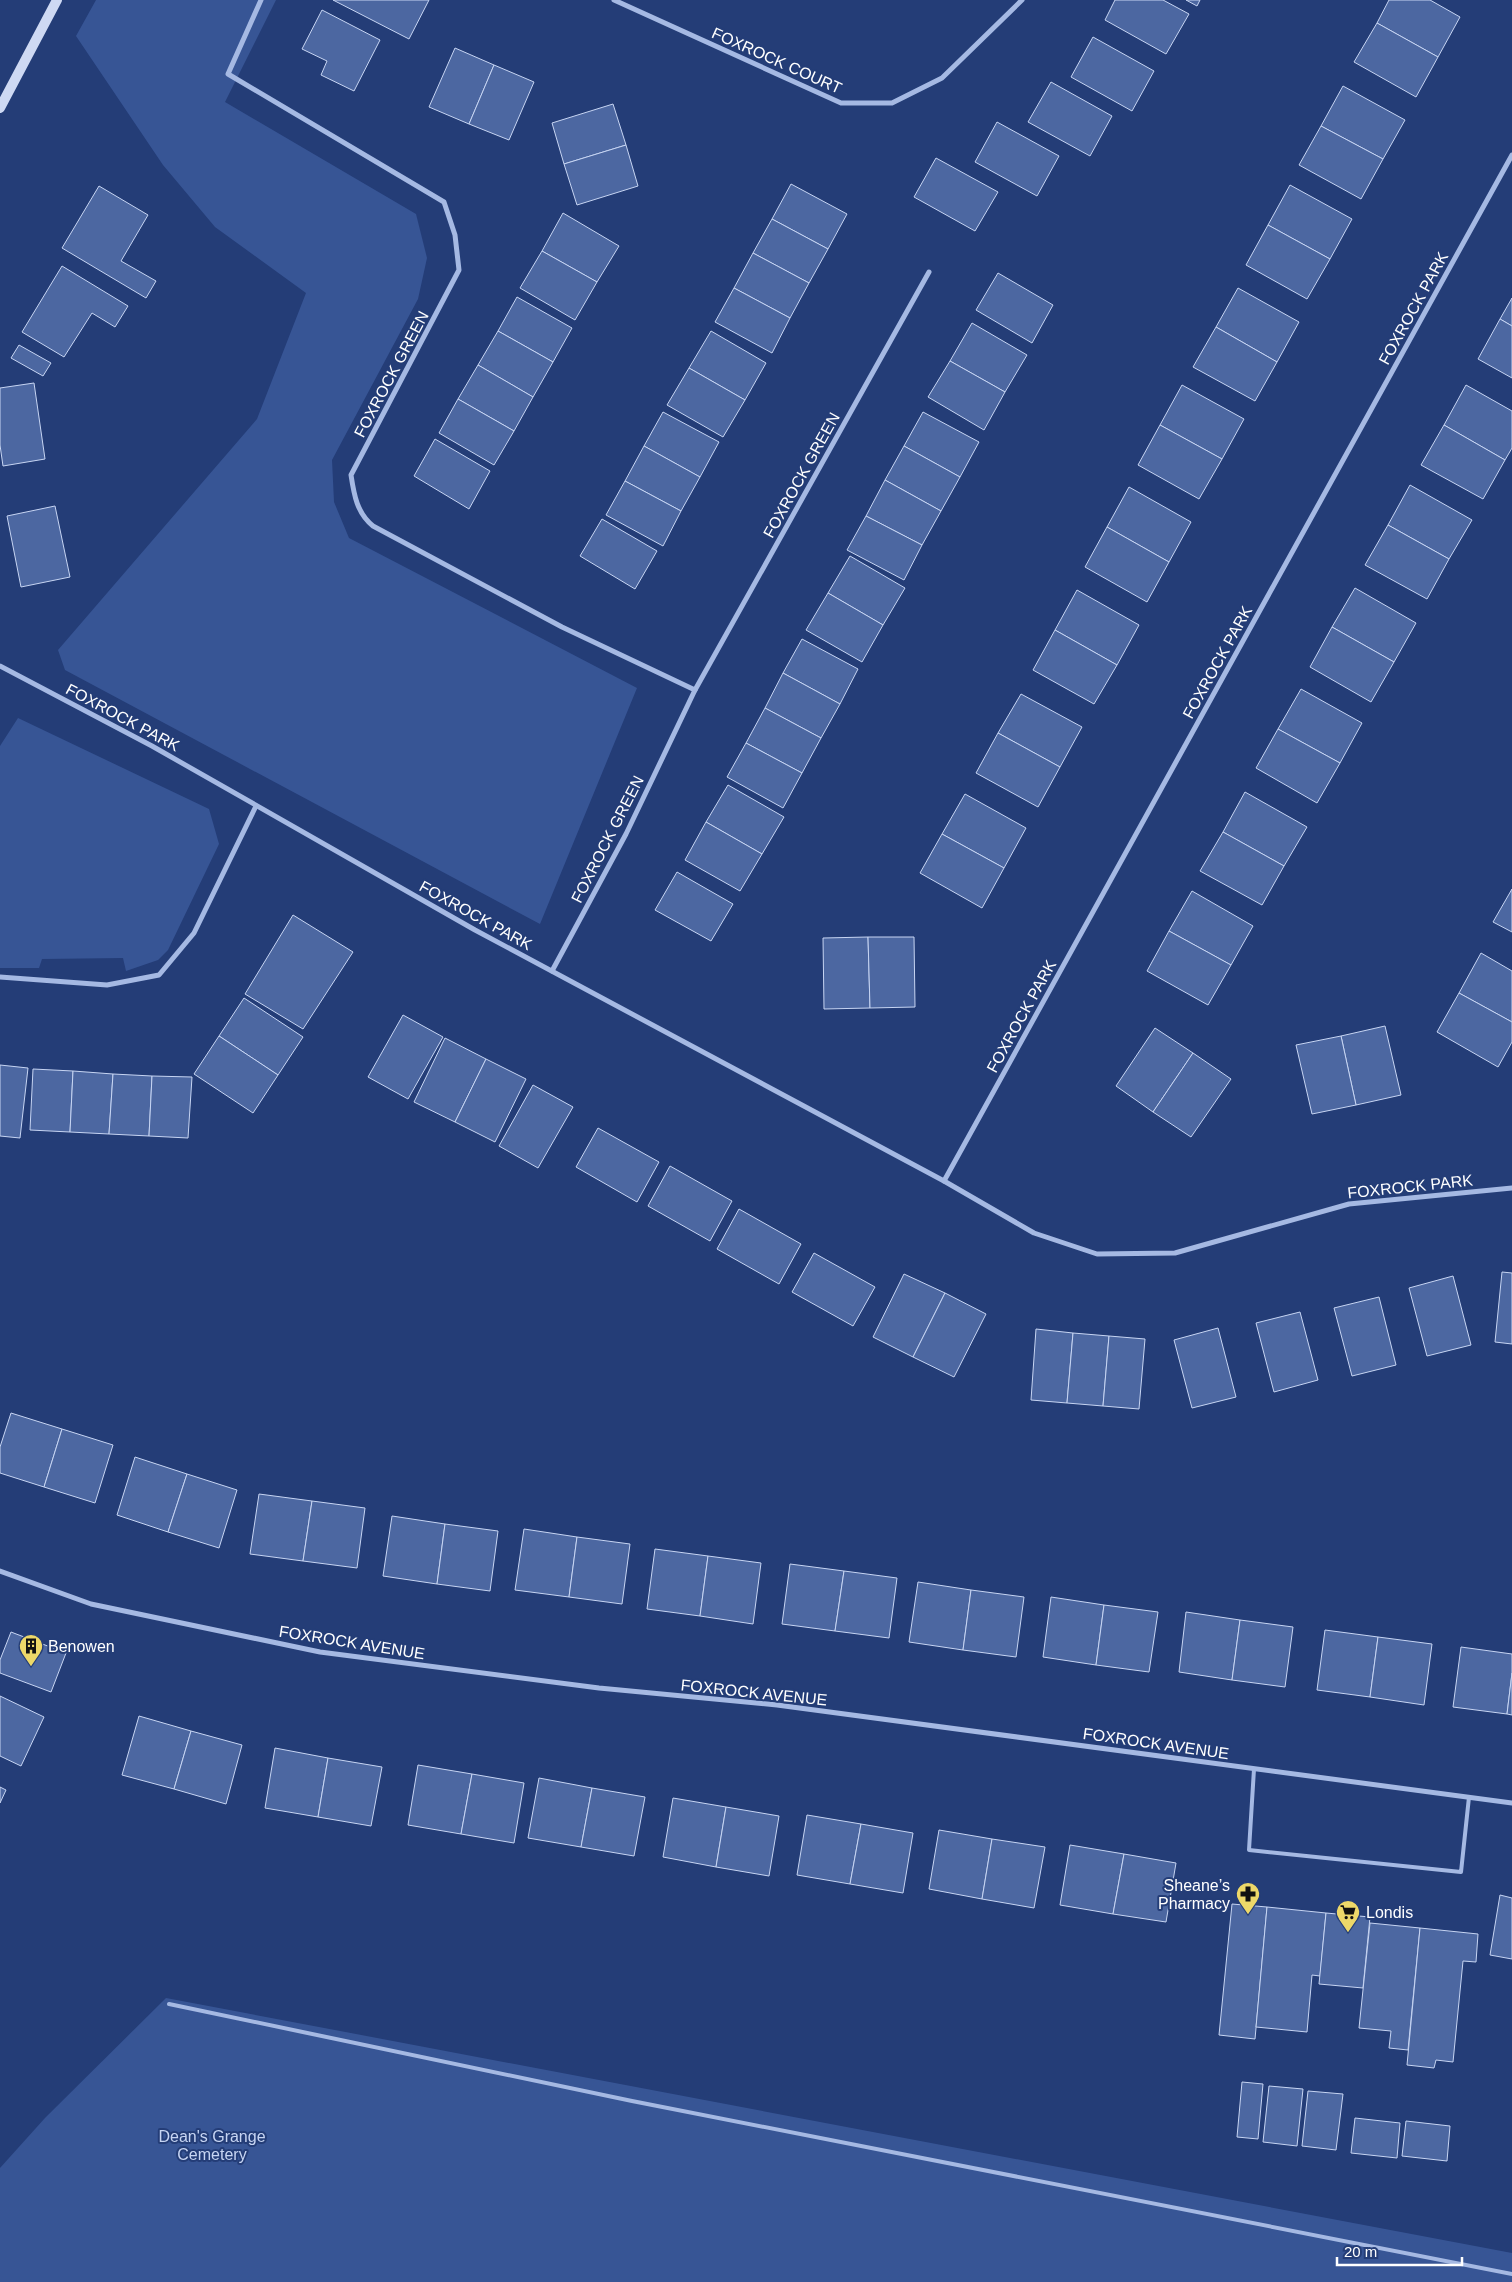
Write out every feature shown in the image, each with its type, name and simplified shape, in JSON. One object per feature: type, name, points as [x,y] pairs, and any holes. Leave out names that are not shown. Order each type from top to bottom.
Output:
[{"type":"main road","points":[[0,108],[57,0]]},
{"type":"street","name":"FOXROCK GREEN","points":[[261,0],[228,74],[444,202],[455,235],[459,270],[352,475],[354,497],[365,519],[374,526],[562,627],[695,690]]},
{"type":"street","name":"FOXROCK COURT","points":[[614,0],[840,103],[892,103],[942,78],[1022,0]]},
{"type":"street","name":"FOXROCK PARK","points":[[944,1181],[1512,155]]},
{"type":"street","name":"FOXROCK GREEN","points":[[552,971],[626,834],[695,690],[929,272]]},
{"type":"street","name":"FOXROCK PARK","points":[[0,666],[152,746],[552,971],[944,1181],[1034,1233],[1097,1254],[1175,1253],[1349,1204],[1512,1188]]},
{"type":"street","points":[[0,977],[107,985],[159,976],[194,933],[256,806]]},
{"type":"street","name":"FOXROCK AVENUE","points":[[0,1572],[91,1604],[320,1652],[599,1688],[777,1706],[1512,1803]]},
{"type":"lane","points":[[1254,1769],[1249,1850],[1461,1872],[1469,1798]]},
{"type":"lane","points":[[169,2004],[632,2101],[1512,2274]]},
{"type":"green space","points":[[96,0],[276,0],[225,102],[416,214],[427,258],[418,299],[332,460],[334,502],[349,538],[637,688],[540,924],[65,670],[58,650],[257,419],[306,293],[215,227],[163,165],[76,36]]},
{"type":"green space","points":[[18,718],[209,809],[219,844],[168,950],[158,960],[126,971],[123,958],[42,959],[39,968],[0,968],[0,746]]},
{"type":"green space","name":"Dean's Grange Cemetery","points":[[166,1998],[1512,2253],[1512,2282],[0,2282],[0,2168],[45,2118]]},
{"type":"building","points":[[333,0],[429,0],[409,39]]},
{"type":"building","points":[[1115,0],[1163,0],[1189,14],[1166,54],[1105,20]]},
{"type":"building","points":[[1186,0],[1200,0],[1197,6]]},
{"type":"building","points":[[1389,0],[1430,0],[1460,17],[1438,57],[1377,23]]},
{"type":"building","points":[[322,10],[380,40],[354,91],[321,75],[327,61],[302,49]]},
{"type":"building","points":[[1377,23],[1438,57],[1416,97],[1354,62]]},
{"type":"building","points":[[1093,37],[1154,71],[1132,111],[1071,77]]},
{"type":"building","points":[[455,48],[494,65],[469,124],[429,107]]},
{"type":"building","points":[[494,65],[534,82],[509,140],[469,124]]},
{"type":"building","points":[[1051,82],[1112,116],[1090,156],[1028,122]]},
{"type":"building","points":[[1343,86],[1405,120],[1383,159],[1321,126]]},
{"type":"building","points":[[613,104],[626,145],[564,164],[552,123]]},
{"type":"building","points":[[997,122],[1059,156],[1037,196],[975,162]]},
{"type":"building","points":[[1321,126],[1383,159],[1361,199],[1299,165]]},
{"type":"building","points":[[626,145],[638,186],[577,205],[564,164]]},
{"type":"building","points":[[936,158],[998,192],[975,231],[914,197]]},
{"type":"building","points":[[791,184],[847,214],[828,249],[772,219]]},
{"type":"building","points":[[1290,185],[1352,219],[1330,259],[1268,225]]},
{"type":"building","points":[[99,186],[148,215],[121,261],[156,281],[146,298],[62,248]]},
{"type":"building","points":[[563,213],[619,246],[597,282],[542,251]]},
{"type":"building","points":[[772,219],[828,249],[809,283],[753,253]]},
{"type":"building","points":[[1268,225],[1330,259],[1307,299],[1246,265]]},
{"type":"building","points":[[542,251],[597,282],[575,320],[520,288]]},
{"type":"building","points":[[753,253],[809,283],[790,318],[734,288]]},
{"type":"building","points":[[62,266],[128,306],[115,327],[92,313],[64,357],[22,332]]},
{"type":"building","points":[[998,273],[1053,305],[1032,343],[976,310]]},
{"type":"building","points":[[734,288],[790,318],[772,353],[715,322]]},
{"type":"building","points":[[1238,288],[1299,322],[1277,362],[1216,327]]},
{"type":"building","points":[[517,297],[572,328],[553,362],[498,331]]},
{"type":"building","points":[[1512,298],[1512,326],[1500,319]]},
{"type":"building","points":[[1500,319],[1512,326],[1512,378],[1478,359]]},
{"type":"building","points":[[972,323],[1027,355],[1005,392],[950,361]]},
{"type":"building","points":[[1216,327],[1277,362],[1255,401],[1193,367]]},
{"type":"building","points":[[498,331],[553,362],[533,397],[478,365]]},
{"type":"building","points":[[711,331],[766,363],[745,400],[689,368]]},
{"type":"building","points":[[19,345],[51,363],[43,376],[11,358]]},
{"type":"building","points":[[950,361],[1005,392],[984,430],[928,397]]},
{"type":"building","points":[[478,365],[533,397],[514,431],[458,399]]},
{"type":"building","points":[[689,368],[745,400],[723,437],[667,405]]},
{"type":"building","points":[[34,383],[45,459],[3,466],[0,445],[0,388]]},
{"type":"building","points":[[1182,385],[1244,419],[1222,459],[1160,425]]},
{"type":"building","points":[[1466,385],[1512,411],[1512,448],[1505,460],[1444,425]]},
{"type":"building","points":[[458,399],[514,431],[494,465],[439,433]]},
{"type":"building","points":[[663,412],[719,442],[700,477],[644,446]]},
{"type":"building","points":[[923,412],[979,442],[960,477],[904,446]]},
{"type":"building","points":[[1160,425],[1222,459],[1199,499],[1138,465]]},
{"type":"building","points":[[1444,425],[1505,460],[1483,499],[1421,465]]},
{"type":"building","points":[[435,439],[490,471],[469,509],[414,476]]},
{"type":"building","points":[[644,446],[700,477],[681,511],[625,481]]},
{"type":"building","points":[[904,446],[960,477],[941,511],[885,480]]},
{"type":"building","points":[[885,480],[941,511],[922,545],[866,516]]},
{"type":"building","points":[[625,481],[681,511],[663,546],[606,515]]},
{"type":"building","points":[[1410,485],[1472,520],[1449,559],[1388,525]]},
{"type":"building","points":[[1129,487],[1191,522],[1169,562],[1107,527]]},
{"type":"building","points":[[55,506],[70,577],[21,587],[7,516]]},
{"type":"building","points":[[866,516],[922,545],[904,580],[847,550]]},
{"type":"building","points":[[602,519],[657,551],[635,589],[580,556]]},
{"type":"building","points":[[1388,525],[1449,559],[1427,599],[1365,565]]},
{"type":"building","points":[[1107,527],[1169,562],[1147,602],[1085,567]]},
{"type":"building","points":[[850,556],[905,588],[883,625],[828,593]]},
{"type":"building","points":[[1355,588],[1416,623],[1394,662],[1332,627]]},
{"type":"building","points":[[1077,590],[1139,625],[1117,665],[1055,630]]},
{"type":"building","points":[[828,593],[883,625],[862,662],[806,630]]},
{"type":"building","points":[[1332,627],[1394,662],[1371,702],[1310,667]]},
{"type":"building","points":[[1055,630],[1117,665],[1094,704],[1033,670]]},
{"type":"building","points":[[802,639],[858,669],[840,704],[783,673]]},
{"type":"building","points":[[783,673],[840,704],[821,738],[765,708]]},
{"type":"building","points":[[1301,689],[1362,723],[1340,763],[1278,729]]},
{"type":"building","points":[[1021,694],[1082,727],[1060,767],[998,733]]},
{"type":"building","points":[[765,708],[821,738],[802,773],[746,743]]},
{"type":"building","points":[[1278,729],[1340,763],[1317,803],[1256,768]]},
{"type":"building","points":[[998,733],[1060,767],[1038,807],[976,773]]},
{"type":"building","points":[[746,743],[802,773],[783,808],[727,777]]},
{"type":"building","points":[[728,785],[784,817],[762,854],[706,822]]},
{"type":"building","points":[[1245,792],[1307,827],[1284,866],[1223,832]]},
{"type":"building","points":[[965,794],[1026,828],[1004,868],[942,834]]},
{"type":"building","points":[[706,822],[762,854],[740,891],[685,860]]},
{"type":"building","points":[[1223,832],[1284,866],[1262,905],[1200,871]]},
{"type":"building","points":[[942,834],[1004,868],[982,908],[920,873]]},
{"type":"building","points":[[677,872],[733,904],[711,941],[655,910]]},
{"type":"building","points":[[1512,889],[1512,932],[1493,922]]},
{"type":"building","points":[[1192,891],[1253,926],[1231,965],[1169,931]]},
{"type":"building","points":[[293,915],[353,952],[303,1029],[245,994]]},
{"type":"building","points":[[1169,931],[1231,965],[1208,1005],[1147,971]]},
{"type":"building","points":[[868,937],[870,1008],[824,1009],[823,938]]},
{"type":"building","points":[[868,937],[914,937],[915,1007],[870,1008]]},
{"type":"building","points":[[1481,953],[1512,971],[1512,1022],[1459,993]]},
{"type":"building","points":[[1459,993],[1512,1022],[1512,1042],[1498,1067],[1437,1032]]},
{"type":"building","points":[[244,998],[303,1037],[278,1075],[219,1036]]},
{"type":"building","points":[[403,1015],[443,1037],[408,1099],[368,1077]]},
{"type":"building","points":[[1385,1026],[1401,1095],[1356,1105],[1341,1036]]},
{"type":"building","points":[[1155,1028],[1193,1053],[1153,1112],[1116,1086]]},
{"type":"building","points":[[219,1036],[278,1075],[253,1113],[194,1074]]},
{"type":"building","points":[[1341,1036],[1356,1105],[1312,1114],[1296,1045]]},
{"type":"building","points":[[445,1038],[486,1059],[455,1122],[414,1102]]},
{"type":"building","points":[[1193,1053],[1231,1079],[1191,1137],[1153,1112]]},
{"type":"building","points":[[486,1059],[526,1079],[495,1142],[455,1122]]},
{"type":"building","points":[[0,1065],[28,1068],[20,1138],[0,1136]]},
{"type":"building","points":[[33,1069],[73,1071],[70,1132],[30,1130]]},
{"type":"building","points":[[73,1071],[113,1074],[109,1134],[70,1132]]},
{"type":"building","points":[[113,1074],[152,1076],[149,1136],[109,1134]]},
{"type":"building","points":[[152,1076],[192,1077],[188,1138],[149,1136]]},
{"type":"building","points":[[533,1085],[573,1107],[538,1168],[499,1146]]},
{"type":"building","points":[[598,1128],[659,1162],[637,1202],[576,1167]]},
{"type":"building","points":[[670,1166],[732,1201],[710,1241],[648,1206]]},
{"type":"building","points":[[739,1209],[801,1244],[779,1284],[717,1249]]},
{"type":"building","points":[[814,1253],[875,1287],[853,1326],[792,1292]]},
{"type":"building","points":[[1502,1272],[1512,1273],[1512,1344],[1495,1342]]},
{"type":"building","points":[[904,1274],[945,1293],[913,1357],[873,1337]]},
{"type":"building","points":[[1453,1276],[1471,1345],[1427,1356],[1409,1288]]},
{"type":"building","points":[[945,1293],[986,1314],[954,1377],[913,1357]]},
{"type":"building","points":[[1379,1297],[1396,1365],[1352,1376],[1334,1308]]},
{"type":"building","points":[[1300,1312],[1318,1380],[1274,1392],[1256,1323]]},
{"type":"building","points":[[1218,1328],[1236,1397],[1192,1408],[1174,1340]]},
{"type":"building","points":[[1036,1329],[1073,1333],[1067,1403],[1031,1400]]},
{"type":"building","points":[[1073,1333],[1109,1336],[1103,1406],[1067,1403]]},
{"type":"building","points":[[1109,1336],[1145,1339],[1139,1409],[1103,1406]]},
{"type":"building","points":[[11,1413],[62,1429],[44,1487],[0,1473],[0,1447]]},
{"type":"building","points":[[62,1429],[113,1445],[95,1503],[44,1487]]},
{"type":"building","points":[[135,1457],[187,1474],[168,1532],[117,1515]]},
{"type":"building","points":[[187,1474],[237,1490],[219,1548],[168,1532]]},
{"type":"building","points":[[259,1494],[312,1501],[303,1561],[250,1554]]},
{"type":"building","points":[[312,1501],[365,1508],[357,1568],[303,1561]]},
{"type":"building","points":[[392,1516],[445,1524],[437,1584],[383,1576]]},
{"type":"building","points":[[445,1524],[498,1531],[490,1591],[437,1584]]},
{"type":"building","points":[[524,1529],[577,1537],[569,1597],[515,1590]]},
{"type":"building","points":[[577,1537],[630,1544],[622,1604],[569,1597]]},
{"type":"building","points":[[655,1549],[708,1556],[700,1616],[647,1609]]},
{"type":"building","points":[[708,1556],[761,1563],[753,1624],[700,1616]]},
{"type":"building","points":[[790,1564],[844,1571],[835,1631],[782,1624]]},
{"type":"building","points":[[844,1571],[897,1578],[889,1638],[835,1631]]},
{"type":"building","points":[[918,1582],[971,1590],[963,1650],[909,1642]]},
{"type":"building","points":[[971,1590],[1024,1597],[1016,1657],[963,1650]]},
{"type":"building","points":[[1051,1597],[1104,1605],[1096,1665],[1043,1657]]},
{"type":"building","points":[[1104,1605],[1158,1612],[1149,1672],[1096,1665]]},
{"type":"building","points":[[1186,1612],[1240,1620],[1232,1680],[1179,1672]]},
{"type":"building","points":[[1240,1620],[1293,1627],[1285,1687],[1232,1680]]},
{"type":"building","points":[[1325,1630],[1378,1637],[1370,1697],[1317,1690]]},
{"type":"building","name":"Benowen","points":[[11,1632],[66,1653],[51,1692],[0,1673],[0,1660]]},
{"type":"building","points":[[1378,1637],[1432,1644],[1424,1705],[1370,1697]]},
{"type":"building","points":[[1461,1647],[1512,1654],[1512,1673],[1507,1714],[1453,1707]]},
{"type":"building","points":[[1512,1673],[1512,1715],[1507,1714]]},
{"type":"building","points":[[0,1696],[44,1717],[21,1766],[0,1756]]},
{"type":"building","points":[[139,1716],[191,1731],[174,1789],[122,1775]]},
{"type":"building","points":[[191,1731],[242,1745],[226,1804],[174,1789]]},
{"type":"building","points":[[275,1748],[328,1758],[318,1817],[265,1808]]},
{"type":"building","points":[[328,1758],[382,1767],[371,1826],[318,1817]]},
{"type":"building","points":[[418,1765],[472,1774],[461,1834],[408,1825]]},
{"type":"building","points":[[472,1774],[524,1783],[514,1843],[461,1834]]},
{"type":"building","points":[[539,1778],[592,1788],[581,1847],[528,1838]]},
{"type":"building","points":[[0,1787],[6,1790],[0,1803]]},
{"type":"building","points":[[592,1788],[645,1797],[634,1856],[581,1847]]},
{"type":"building","points":[[673,1798],[726,1807],[716,1867],[663,1857]]},
{"type":"building","points":[[726,1807],[779,1816],[769,1876],[716,1867]]},
{"type":"building","points":[[807,1815],[861,1824],[850,1884],[797,1875]]},
{"type":"building","points":[[861,1824],[913,1833],[903,1893],[850,1884]]},
{"type":"building","points":[[939,1830],[992,1839],[982,1899],[929,1889]]},
{"type":"building","points":[[992,1839],[1045,1847],[1034,1908],[982,1899]]},
{"type":"building","points":[[1070,1845],[1124,1854],[1113,1914],[1060,1905]]},
{"type":"building","points":[[1124,1854],[1176,1863],[1166,1922],[1113,1914]]},
{"type":"building","points":[[1500,1895],[1512,1898],[1512,1959],[1490,1955]]},
{"type":"building","points":[[1232,1904],[1267,1907],[1255,2039],[1219,2035]]},
{"type":"building","points":[[1267,1907],[1326,1913],[1320,1976],[1312,1975],[1307,2032],[1256,2027]]},
{"type":"building","points":[[1326,1913],[1370,1917],[1363,1988],[1319,1984]]},
{"type":"building","points":[[1370,1923],[1420,1928],[1408,2050],[1389,2048],[1391,2031],[1359,2028]]},
{"type":"building","points":[[1420,1928],[1478,1934],[1476,1962],[1463,1961],[1453,2062],[1436,2060],[1434,2068],[1407,2065]]},
{"type":"building","points":[[1242,2082],[1263,2084],[1258,2139],[1237,2137]]},
{"type":"building","points":[[1269,2086],[1303,2089],[1297,2146],[1263,2142]]},
{"type":"building","points":[[1308,2091],[1343,2094],[1336,2150],[1302,2146]]},
{"type":"building","points":[[1355,2118],[1400,2123],[1397,2158],[1351,2153]]},
{"type":"building","points":[[1406,2121],[1450,2126],[1447,2161],[1402,2156]]},
{"type":"place","name":"Benowen","points":[[31,1667]]},
{"type":"place","name":"Sheane’s Pharmacy","points":[[1248,1915]]},
{"type":"place","name":"Londis","points":[[1348,1933]]}]
